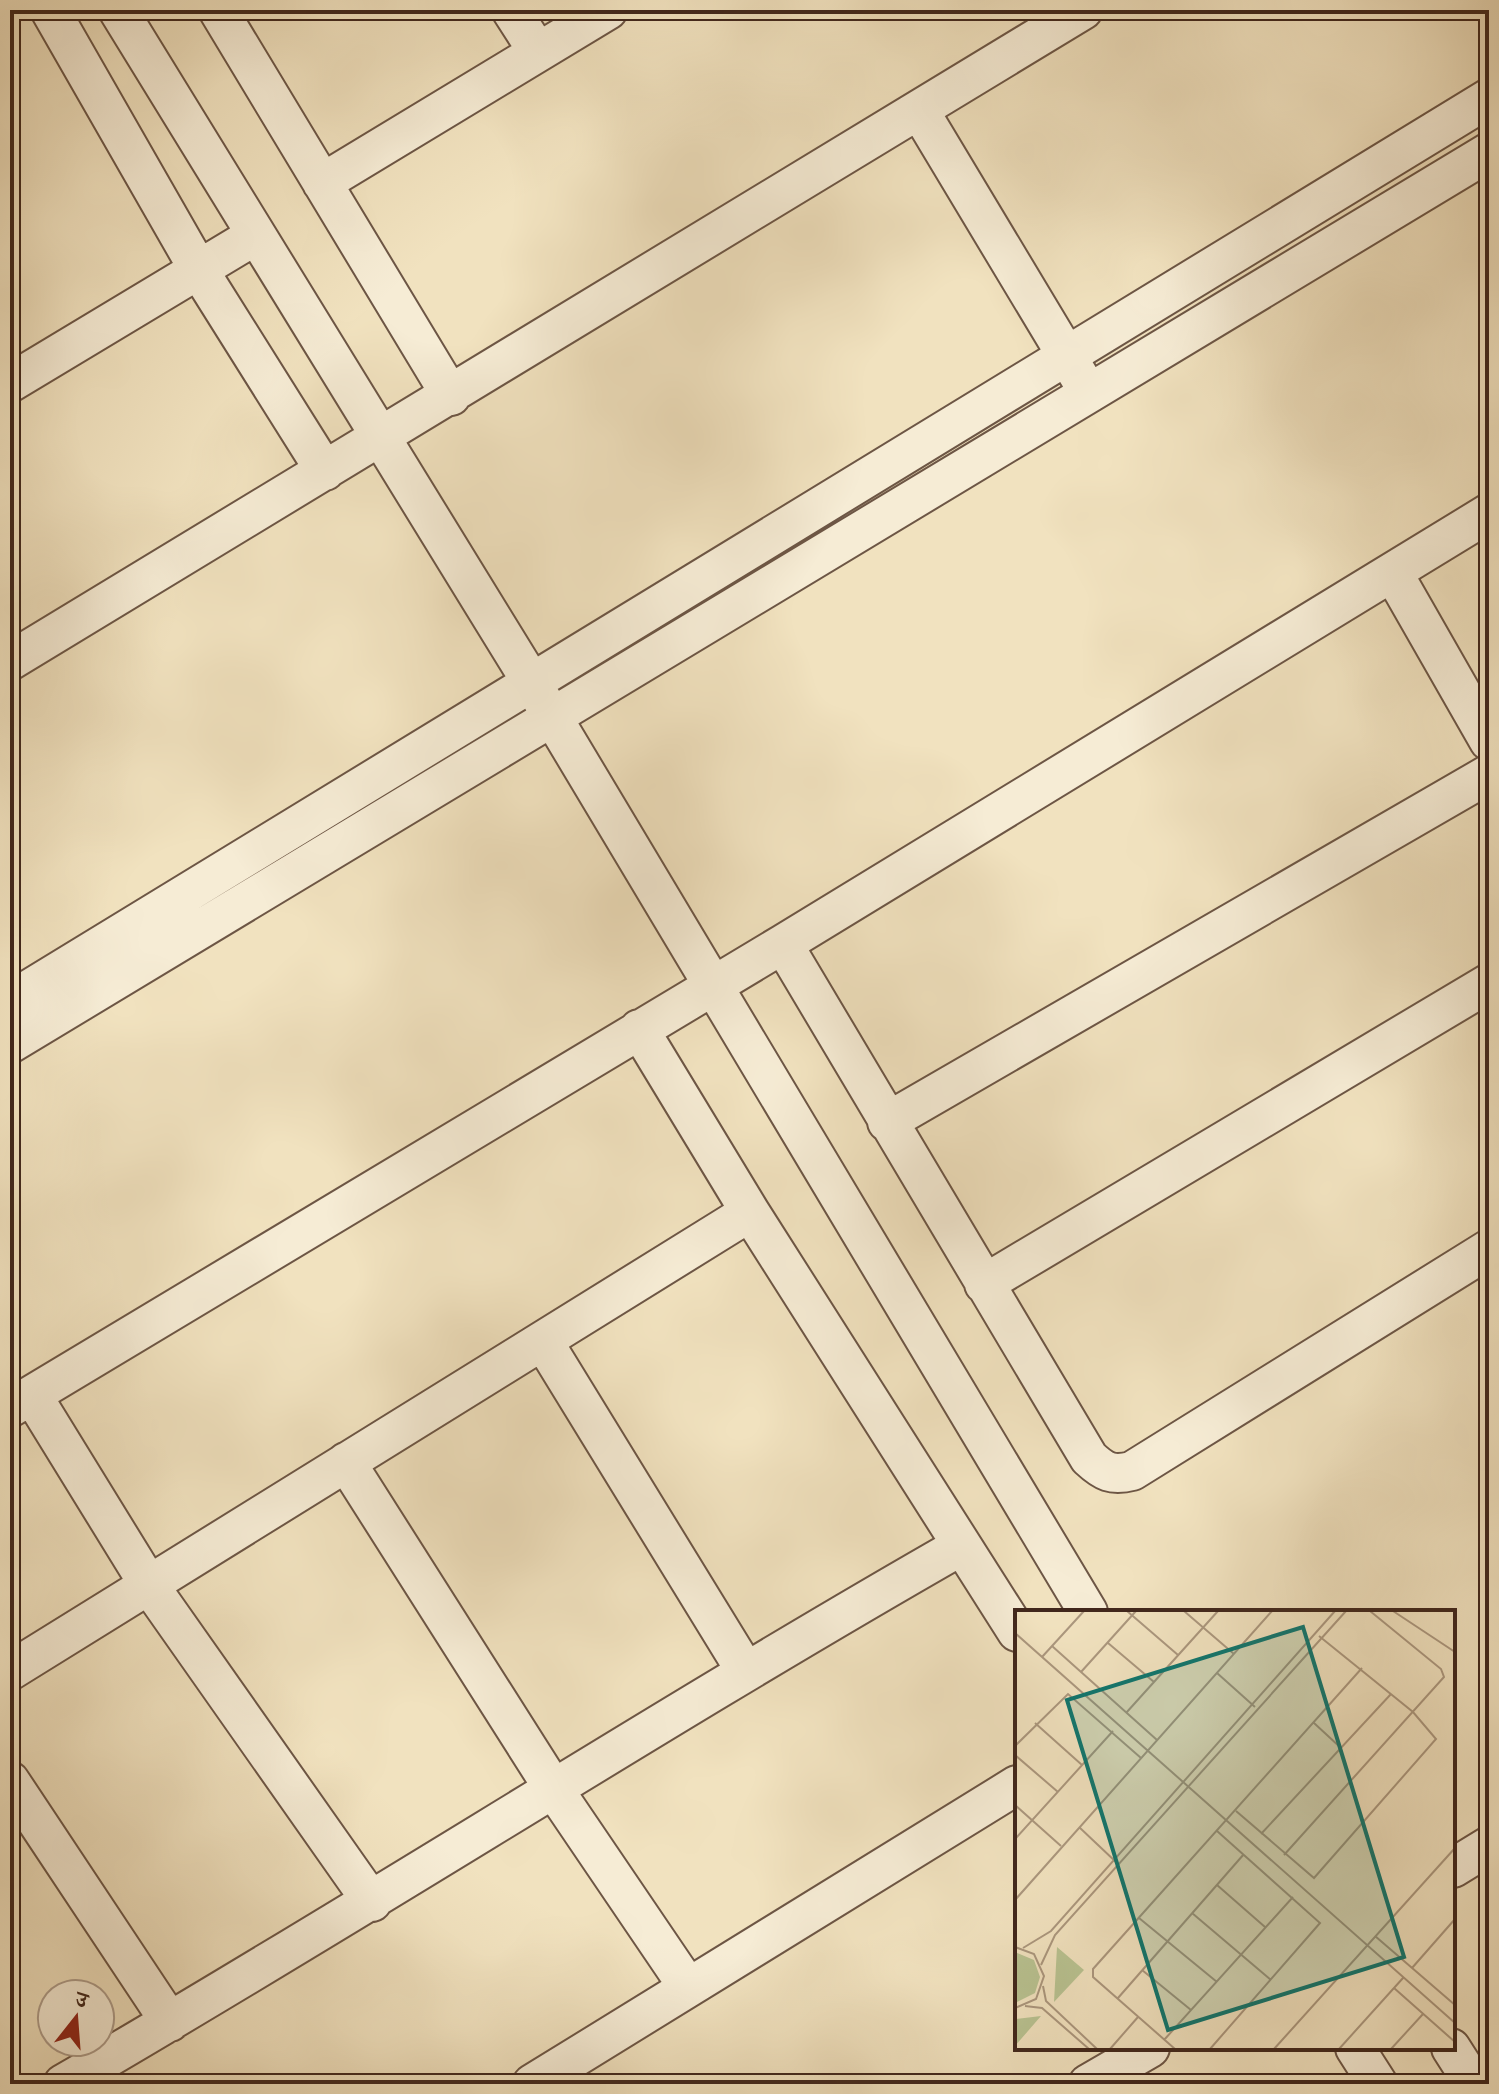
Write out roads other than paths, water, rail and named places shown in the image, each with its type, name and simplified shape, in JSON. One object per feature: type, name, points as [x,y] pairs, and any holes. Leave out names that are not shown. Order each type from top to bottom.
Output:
[{"type":"street","points":[[50,10],[200,272],[325,471]]},
{"type":"street","points":[[118,10],[532,683],[1087,1610]]},
{"type":"street","points":[[218,10],[451,396]]},
{"type":"street","points":[[511,10],[538,52]]},
{"type":"street","points":[[322,183],[608,10]]},
{"type":"street","points":[[10,661],[919,110],[1041,21],[1083,10]]},
{"type":"street","points":[[10,1001],[1489,98]]},
{"type":"street","points":[[919,110],[1089,393]]},
{"type":"street","points":[[10,1044],[1489,152]]},
{"type":"street","points":[[10,383],[200,272],[256,235]]},
{"type":"street","points":[[372,1902],[21,1401],[783,944],[1489,513]]},
{"type":"street","points":[[1393,573],[1489,741]]},
{"type":"street","points":[[887,1122],[1489,774]]},
{"type":"street","points":[[783,944],[1089,1458],[1104,1472],[1118,1475],[1132,1471],[1489,1249]]},
{"type":"street","points":[[984,1284],[1489,983]]},
{"type":"street","points":[[639,1029],[750,1212],[1015,1629]]},
{"type":"street","points":[[10,1671],[750,1212]]},
{"type":"street","points":[[543,1341],[745,1670]]},
{"type":"street","points":[[346,1462],[555,1791],[688,1987]]},
{"type":"street","points":[[63,2084],[555,1791],[745,1670],[961,1546]]},
{"type":"street","points":[[10,1781],[170,2022]]},
{"type":"street","points":[[532,2084],[1015,1786]]},
{"type":"street","points":[[1455,1867],[1489,1846]]},
{"type":"street","points":[[1088,2084],[1147,2050]]},
{"type":"street","points":[[1356,2050],[1378,2084]]},
{"type":"street","points":[[1452,2050],[1474,2084]]}]
